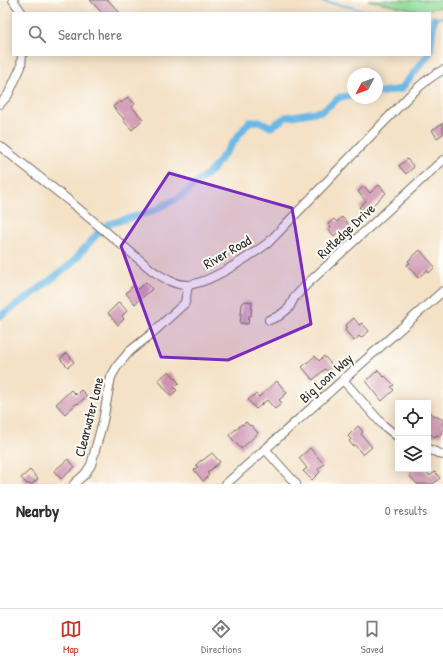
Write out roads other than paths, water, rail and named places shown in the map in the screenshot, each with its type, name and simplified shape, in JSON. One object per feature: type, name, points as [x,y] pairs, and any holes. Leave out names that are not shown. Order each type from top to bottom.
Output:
[{"type":"street","points":[[13,0],[21,12]]},
{"type":"street","points":[[0,104],[8,95],[21,67],[22,56]]},
{"type":"street","name":"River Road","points":[[188,285],[214,276],[249,257],[268,243],[420,85],[443,70]]},
{"type":"street","points":[[0,146],[153,271],[167,280],[188,285]]},
{"type":"street","name":"Rutledge Drive","points":[[269,320],[279,316],[289,308],[294,298],[307,284],[443,160]]},
{"type":"street","name":"Clearwater Lane","points":[[74,484],[85,474],[91,465],[103,421],[111,377],[118,365],[130,351],[185,303],[188,285]]},
{"type":"street","name":"Big Loon Way","points":[[226,484],[443,291]]},
{"type":"street","points":[[343,380],[384,426],[395,434]]},
{"type":"street","points":[[265,449],[296,484]]},
{"type":"street","points":[[431,450],[443,455]]},
{"type":"waterway","points":[[315,0],[374,12]]},
{"type":"waterway","points":[[431,19],[443,17]]},
{"type":"waterway","points":[[431,44],[434,19]]},
{"type":"waterway","points":[[383,92],[401,89],[427,56]]},
{"type":"waterway","points":[[0,316],[27,298],[71,264],[97,234],[109,224],[153,211],[180,197],[212,170],[249,122],[259,121],[271,127],[286,117],[322,111],[340,97],[347,96]]}]
